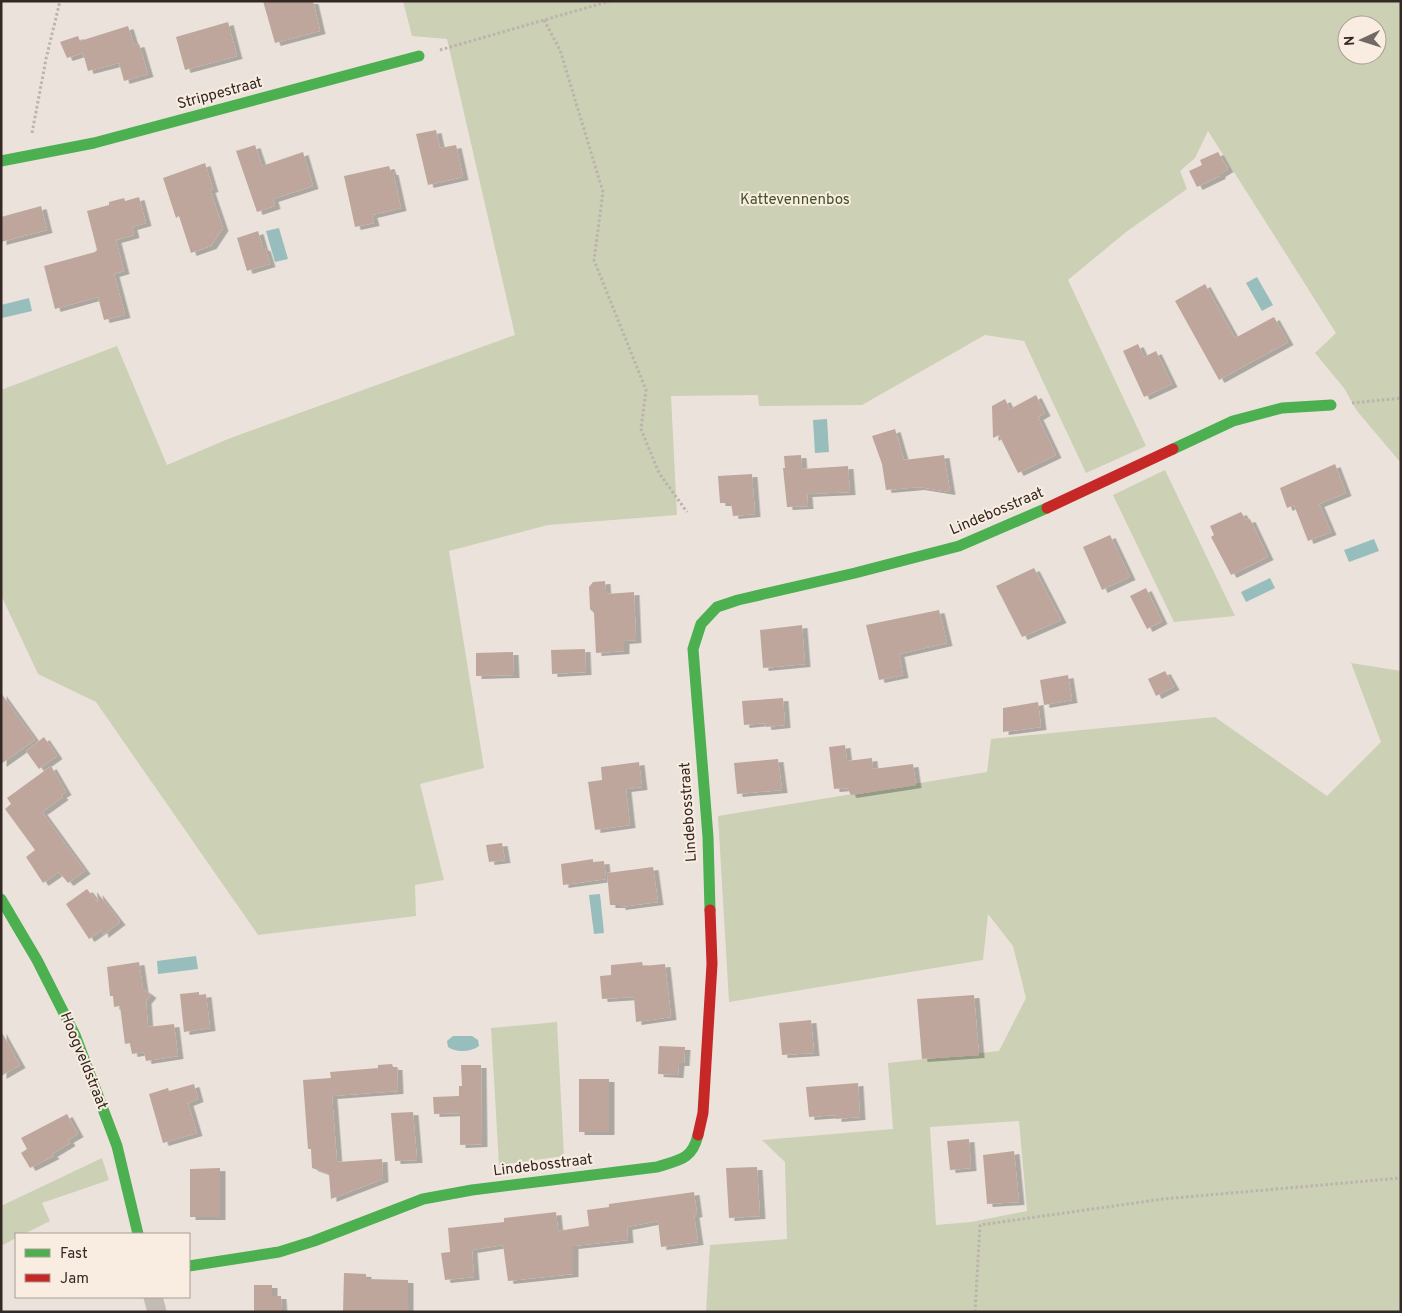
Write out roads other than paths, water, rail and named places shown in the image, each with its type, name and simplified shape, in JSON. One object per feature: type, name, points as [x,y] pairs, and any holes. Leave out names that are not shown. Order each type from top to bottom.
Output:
[{"type":"street","name":"Strippestraat","points":[[1,161],[94,143],[419,56]]},
{"type":"street","name":"Lindebosstraat","points":[[190,1266],[279,1252],[314,1241],[423,1199],[472,1190],[657,1167],[686,1158],[695,1146],[704,1113],[712,964],[708,837],[693,649],[701,624],[717,607],[738,600],[855,573],[959,546],[1233,421],[1282,408],[1331,405]]},
{"type":"street","name":"Hoogveldstraat","points":[[1,899],[37,960],[76,1035],[117,1146],[138,1233]]},
{"type":"street","points":[[153,1298],[156,1312]]},
{"type":"water","points":[[279,228],[288,259],[275,262],[266,231]]},
{"type":"water","points":[[1257,277],[1273,305],[1262,311],[1246,283]]},
{"type":"water","points":[[29,298],[32,311],[2,318],[1,305]]},
{"type":"water","points":[[827,419],[829,452],[815,453],[813,420]]},
{"type":"water","points":[[1374,539],[1379,551],[1349,562],[1344,550]]},
{"type":"water","points":[[1270,578],[1275,588],[1246,602],[1241,592]]},
{"type":"water","points":[[600,894],[604,933],[594,934],[589,895]]},
{"type":"water","points":[[196,956],[198,969],[158,974],[157,961]]},
{"type":"water","points":[[453,1036],[472,1036],[478,1040],[479,1046],[472,1050],[464,1051],[451,1049],[448,1047],[447,1041]]},
{"type":"park label","name":"Kattevennenbos","points":[[795,200]]}]
